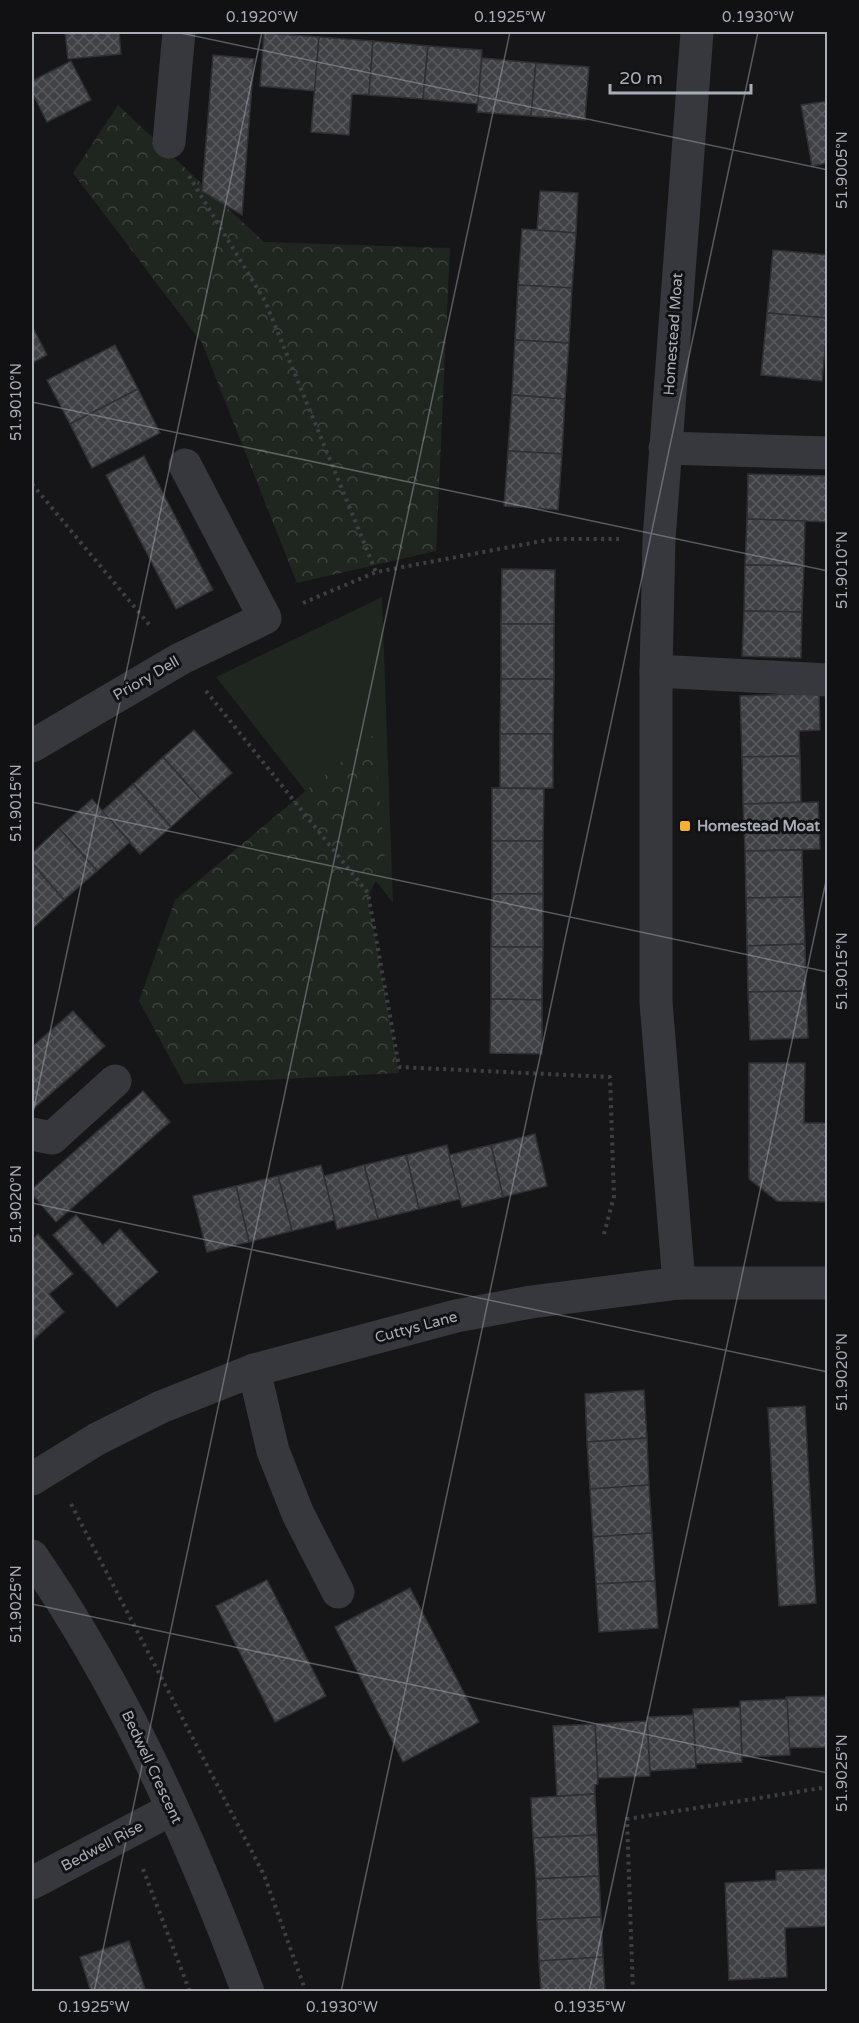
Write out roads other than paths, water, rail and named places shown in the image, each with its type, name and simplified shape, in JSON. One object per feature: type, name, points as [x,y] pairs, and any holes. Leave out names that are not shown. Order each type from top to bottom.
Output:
[{"type":"street","points":[[169,142],[179,32]]},
{"type":"street","name":"Homestead Moat","points":[[680,1283],[656,1002],[656,671],[659,539],[697,32]]},
{"type":"street","points":[[665,448],[828,453]]},
{"type":"street","name":"Priory Dell","points":[[32,746],[180,658],[266,618],[185,465]]},
{"type":"street","points":[[656,671],[828,680]]},
{"type":"street","points":[[32,1134],[52,1138],[115,1081]]},
{"type":"street","name":"Cuttys Lane","points":[[41,1472],[161,1407],[254,1370],[456,1316],[531,1302],[680,1283],[828,1283]]},
{"type":"street","points":[[254,1370],[273,1451],[298,1514],[338,1592]]},
{"type":"street","name":"Bedwell Crescent","points":[[32,1556],[61,1599],[127,1711],[215,1903],[248,1992]]},
{"type":"street","name":"Bedwell Rise","points":[[32,1883],[172,1809]]},
{"type":"place","name":"Homestead Moat","points":[[685,826]]}]
